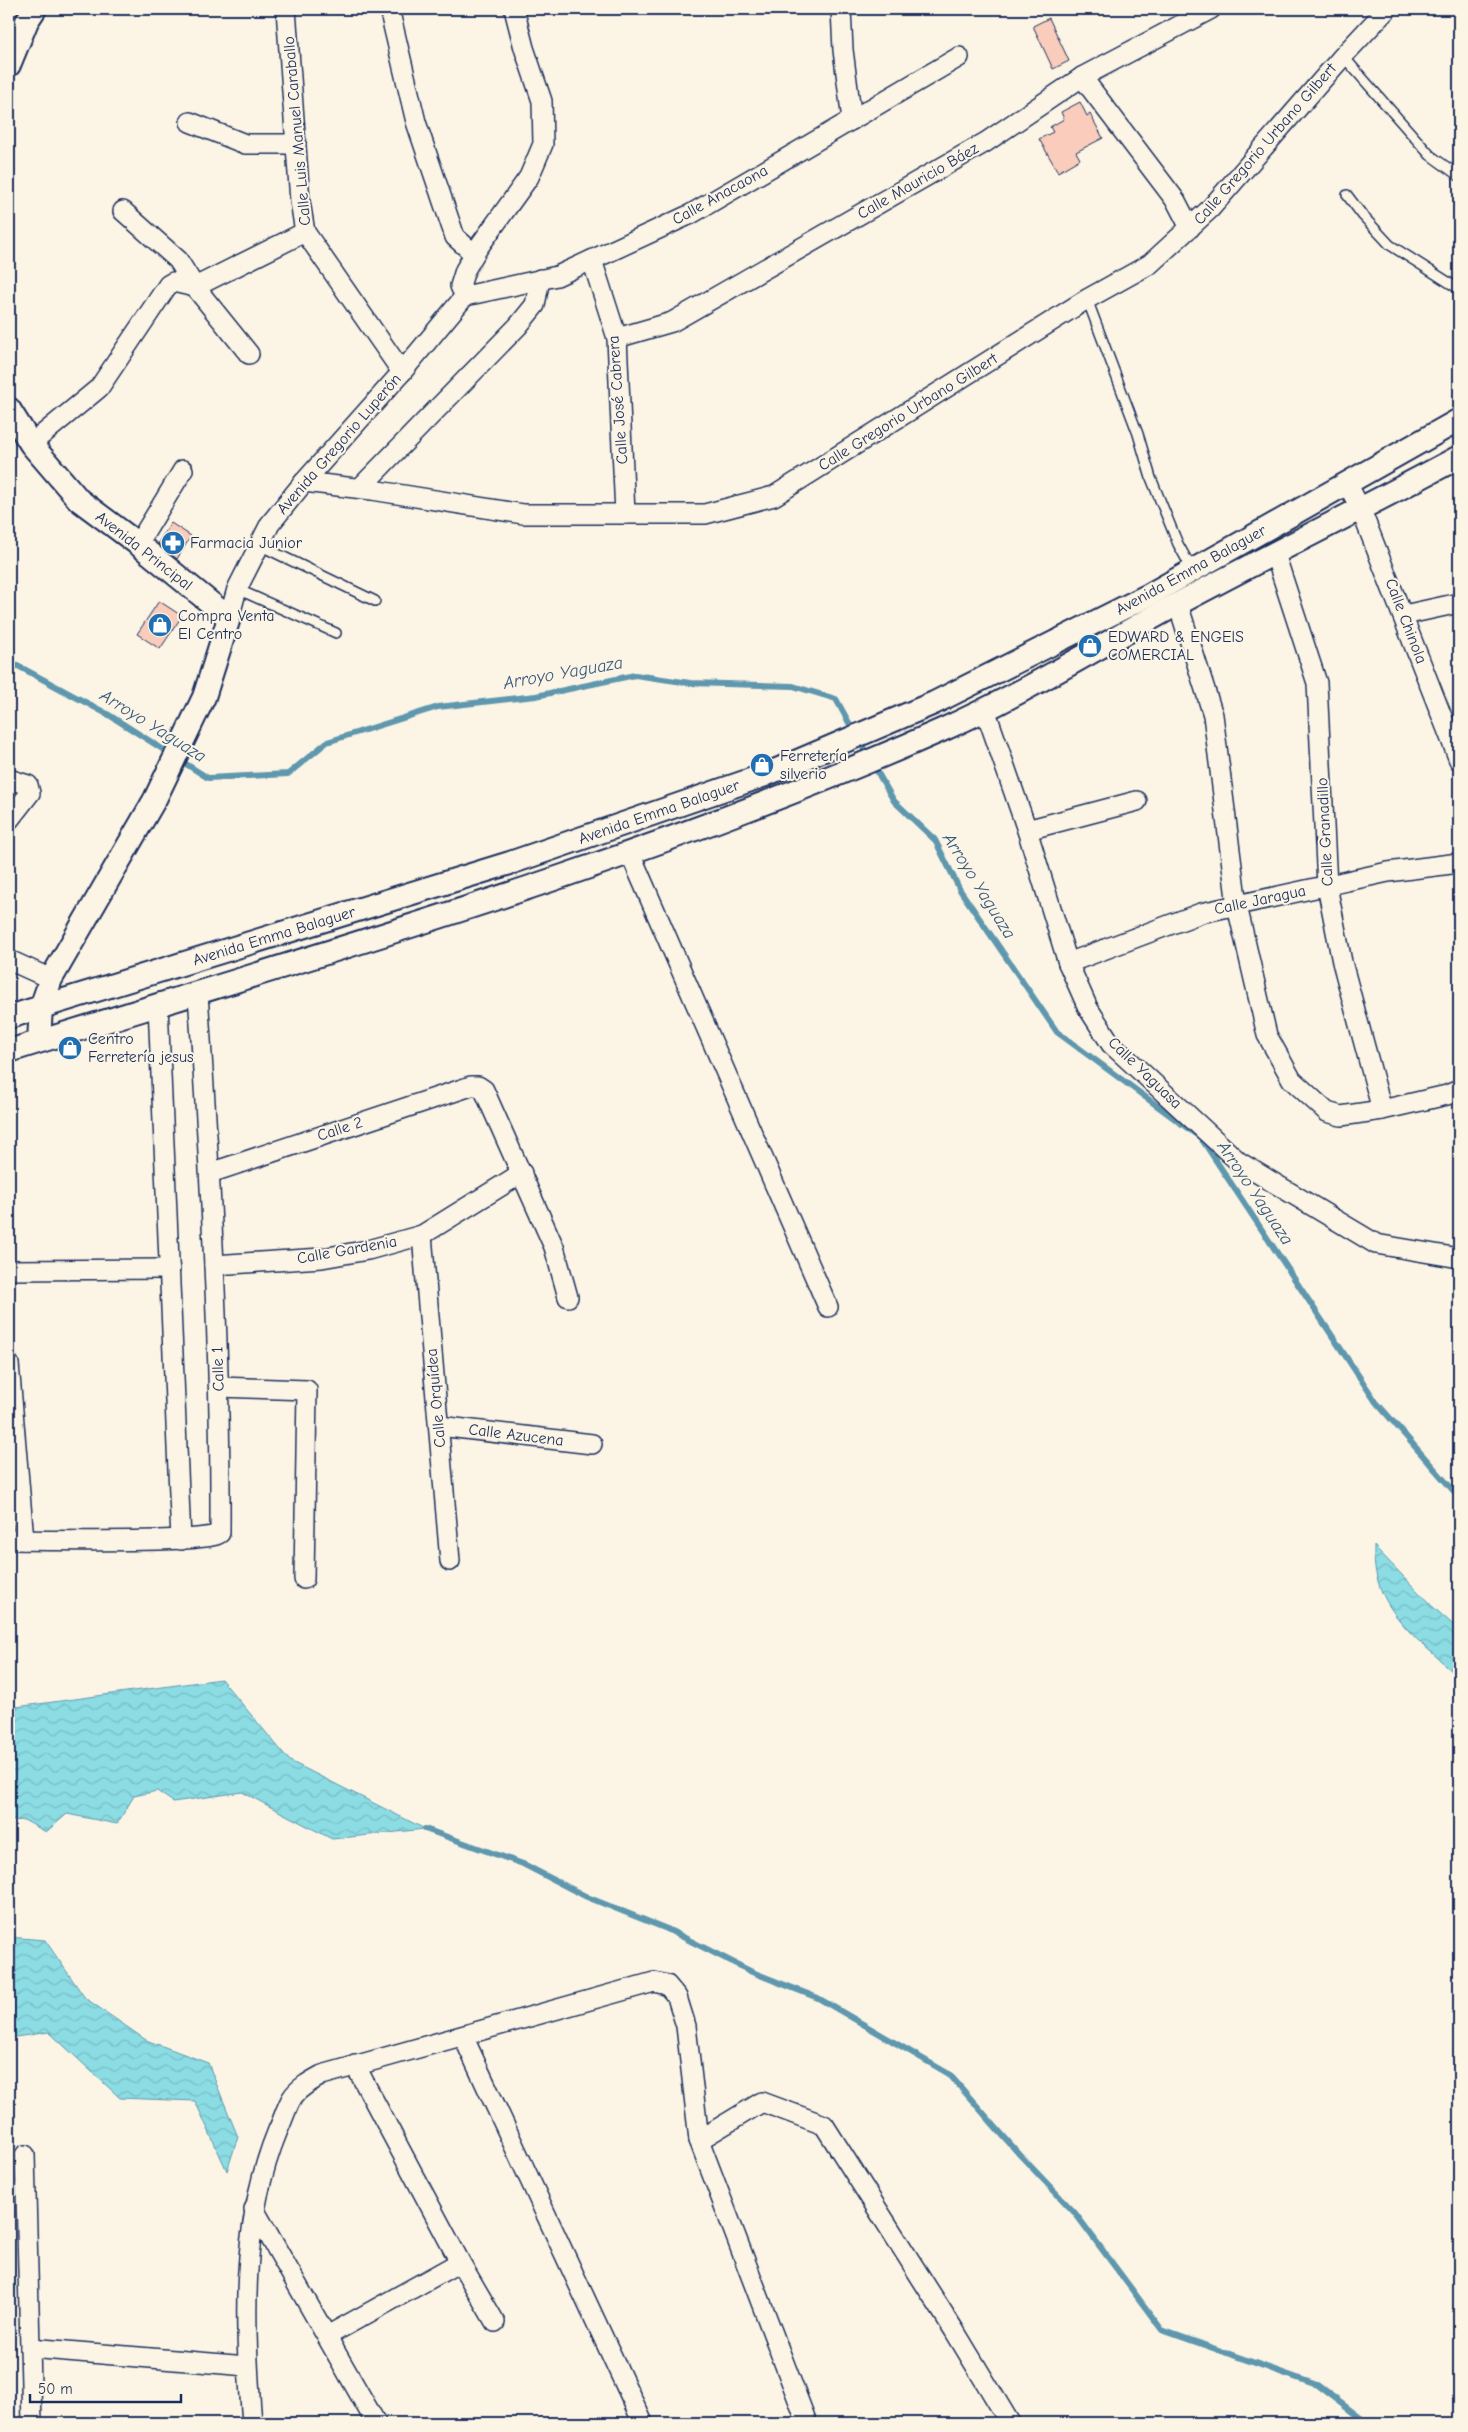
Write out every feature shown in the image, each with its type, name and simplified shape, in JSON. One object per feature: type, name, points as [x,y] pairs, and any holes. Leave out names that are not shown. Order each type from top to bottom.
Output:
[{"type":"street","points":[[9,65],[27,21],[35,9]]},
{"type":"street","name":"Calle Luis Manuel Caraballo","points":[[286,9],[300,201],[305,232],[402,372]]},
{"type":"street","points":[[465,296],[460,286],[465,270],[474,254],[528,177],[543,144],[542,101],[524,48],[514,9]]},
{"type":"street","points":[[841,9],[843,50],[852,120]]},
{"type":"street","name":"Calle Mauricio Báez","points":[[617,338],[672,322],[986,142],[1082,77],[1211,9]]},
{"type":"street","name":"Calle Gregorio Urbano Gilbert","points":[[304,482],[360,488],[523,514],[705,514],[774,496],[1087,299],[1150,264],[1210,209],[1343,56],[1387,9]]},
{"type":"street","points":[[391,17],[416,122],[455,237],[474,254]]},
{"type":"street","name":"Calle Anacaona","points":[[465,296],[557,276],[691,214],[959,57]]},
{"type":"street","points":[[1082,77],[1176,201],[1190,228]]},
{"type":"street","points":[[190,122],[245,144],[296,144]]},
{"type":"street","points":[[124,211],[178,260],[195,287],[249,354]]},
{"type":"street","points":[[31,444],[99,388],[168,285],[173,282],[195,287],[305,232]]},
{"type":"street","name":"Calle José Cabrera","points":[[592,260],[617,338],[625,514]]},
{"type":"street","points":[[360,488],[518,326],[536,305],[540,279]]},
{"type":"street","name":"Avenida Gregorio Luperón","points":[[38,1041],[42,1007],[51,979],[155,799],[204,697],[237,589],[270,524],[304,482],[402,372],[465,296]]},
{"type":"street","name":"Avenida Emma Balaguer","points":[[9,1018],[510,863],[766,775],[934,703],[1193,571],[1459,420]]},
{"type":"street","name":"Avenida Principal","points":[[11,421],[79,500],[110,525],[138,544],[228,618]]},
{"type":"street","name":"Avenida Emma Balaguer","points":[[9,1051],[198,994],[630,853],[776,798],[943,729],[985,709],[1178,604],[1361,510],[1459,457]]},
{"type":"street","points":[[138,544],[183,470]]},
{"type":"street","name":"Calle Chinola","points":[[1347,483],[1361,510],[1404,615],[1459,760]]},
{"type":"street","name":"Calle Granadillo","points":[[1275,554],[1317,683],[1327,886],[1342,962],[1382,1110]]},
{"type":"street","points":[[1404,615],[1459,603]]},
{"type":"street","points":[[1178,604],[1213,715],[1237,906],[1267,1035],[1292,1080],[1327,1112],[1342,1116],[1382,1110],[1447,1095],[1459,1090]]},
{"type":"street","name":"Calle Yaguasa","points":[[985,709],[1027,830],[1068,963],[1088,1008],[1111,1044],[1239,1162],[1376,1244],[1459,1258]]},
{"type":"street","points":[[9,779],[28,785],[30,793],[9,820]]},
{"type":"street","points":[[1027,830],[1137,801]]},
{"type":"street","points":[[630,853],[828,1307]]},
{"type":"street","points":[[510,863],[519,889]]},
{"type":"street","name":"Calle Jaragua","points":[[1068,963],[1201,913],[1388,872],[1459,863]]},
{"type":"street","points":[[9,960],[51,979]]},
{"type":"street","name":"Calle 1","points":[[16,1540],[181,1540],[215,1537],[220,1533],[219,1387],[210,1173],[198,994]]},
{"type":"street","points":[[158,1005],[181,1540]]},
{"type":"street","name":"Calle 2","points":[[210,1173],[470,1086],[478,1086],[484,1090],[522,1173]]},
{"type":"street","points":[[522,1173],[554,1247],[568,1297]]},
{"type":"street","name":"Calle Gardenia","points":[[214,1265],[322,1258],[368,1250],[422,1235],[522,1173]]},
{"type":"street","name":"Calle Orquídea","points":[[422,1235],[450,1561]]},
{"type":"street","points":[[9,1270],[170,1270]]},
{"type":"street","points":[[9,1364],[16,1540]]},
{"type":"street","points":[[219,1387],[307,1390],[304,1579]]},
{"type":"street","name":"Calle Azucena","points":[[439,1426],[592,1444]]},
{"type":"street","points":[[252,2423],[247,2366],[249,2250],[254,2208],[272,2145],[292,2097],[308,2082],[322,2075],[637,1985],[654,1982],[667,1986],[676,1997],[686,2026],[699,2140],[806,2422]]},
{"type":"street","points":[[463,2036],[643,2423]]},
{"type":"street","points":[[355,2065],[460,2262],[495,2322]]},
{"type":"street","points":[[699,2140],[762,2102],[824,2125],[954,2330],[1010,2423]]},
{"type":"street","points":[[25,2155],[32,2423]]},
{"type":"street","points":[[254,2208],[376,2423]]},
{"type":"street","points":[[327,2336],[460,2262]]},
{"type":"street","points":[[30,2348],[247,2366]]},
{"type":"lane","points":[[1343,56],[1430,155],[1459,176]]},
{"type":"lane","points":[[1347,195],[1390,245],[1459,289]]},
{"type":"lane","points":[[1087,299],[1138,434],[1151,478],[1178,544],[1193,571]]},
{"type":"lane","points":[[259,544],[375,601]]},
{"type":"lane","points":[[237,589],[336,633]]},
{"type":"water","points":[[1374,1546],[1432,1606],[1459,1630],[1459,1682],[1447,1667],[1403,1624],[1387,1602],[1377,1576],[1374,1562]]},
{"type":"water","points":[[221,1679],[290,1761],[425,1829],[332,1839],[242,1792],[173,1802],[157,1791],[134,1796],[117,1824],[67,1814],[46,1832],[24,1820],[9,1821],[9,1708]]},
{"type":"water","points":[[9,1937],[45,1940],[85,1998],[146,2040],[208,2063],[238,2137],[227,2171],[195,2101],[120,2098],[49,2032],[9,2038]]},
{"type":"building","points":[[1049,18],[1069,61],[1053,69],[1033,26]]},
{"type":"building","points":[[1080,102],[1087,116],[1090,114],[1103,138],[1076,152],[1080,159],[1058,172],[1039,139],[1053,132],[1050,127],[1064,119],[1061,112]]},
{"type":"building","name":"Farmacia Junior","points":[[171,523],[191,536],[177,559],[158,543]]},
{"type":"building","name":"Compra Venta El Centro","points":[[159,601],[182,616],[160,649],[137,634]]},
{"type":"waterway","name":"Arroyo Yaguaza","points":[[9,661],[109,715],[208,778],[288,774],[327,742],[438,707],[536,696],[635,675],[690,683],[793,686],[836,699],[854,732]]},
{"type":"waterway","name":"Arroyo Yaguaza","points":[[859,740],[894,801],[935,840],[960,890],[1057,1032],[1201,1138],[1376,1402],[1459,1497]]},
{"type":"waterway","points":[[425,1829],[523,1864],[587,1897],[667,1929],[752,1972],[818,1998],[949,2074],[1020,2155],[1075,2213],[1162,2330],[1317,2385],[1367,2423]]},
{"type":"place","name":"Farmacia Junior","points":[[173,543]]},
{"type":"place","name":"Compra Venta El Centro","points":[[160,625]]},
{"type":"place","name":"EDWARD & ENGElS COMERCIAL","points":[[1090,646]]},
{"type":"place","name":"Ferretería silverio","points":[[762,765]]},
{"type":"place","name":"Centro Ferretería jesus","points":[[70,1048]]}]
